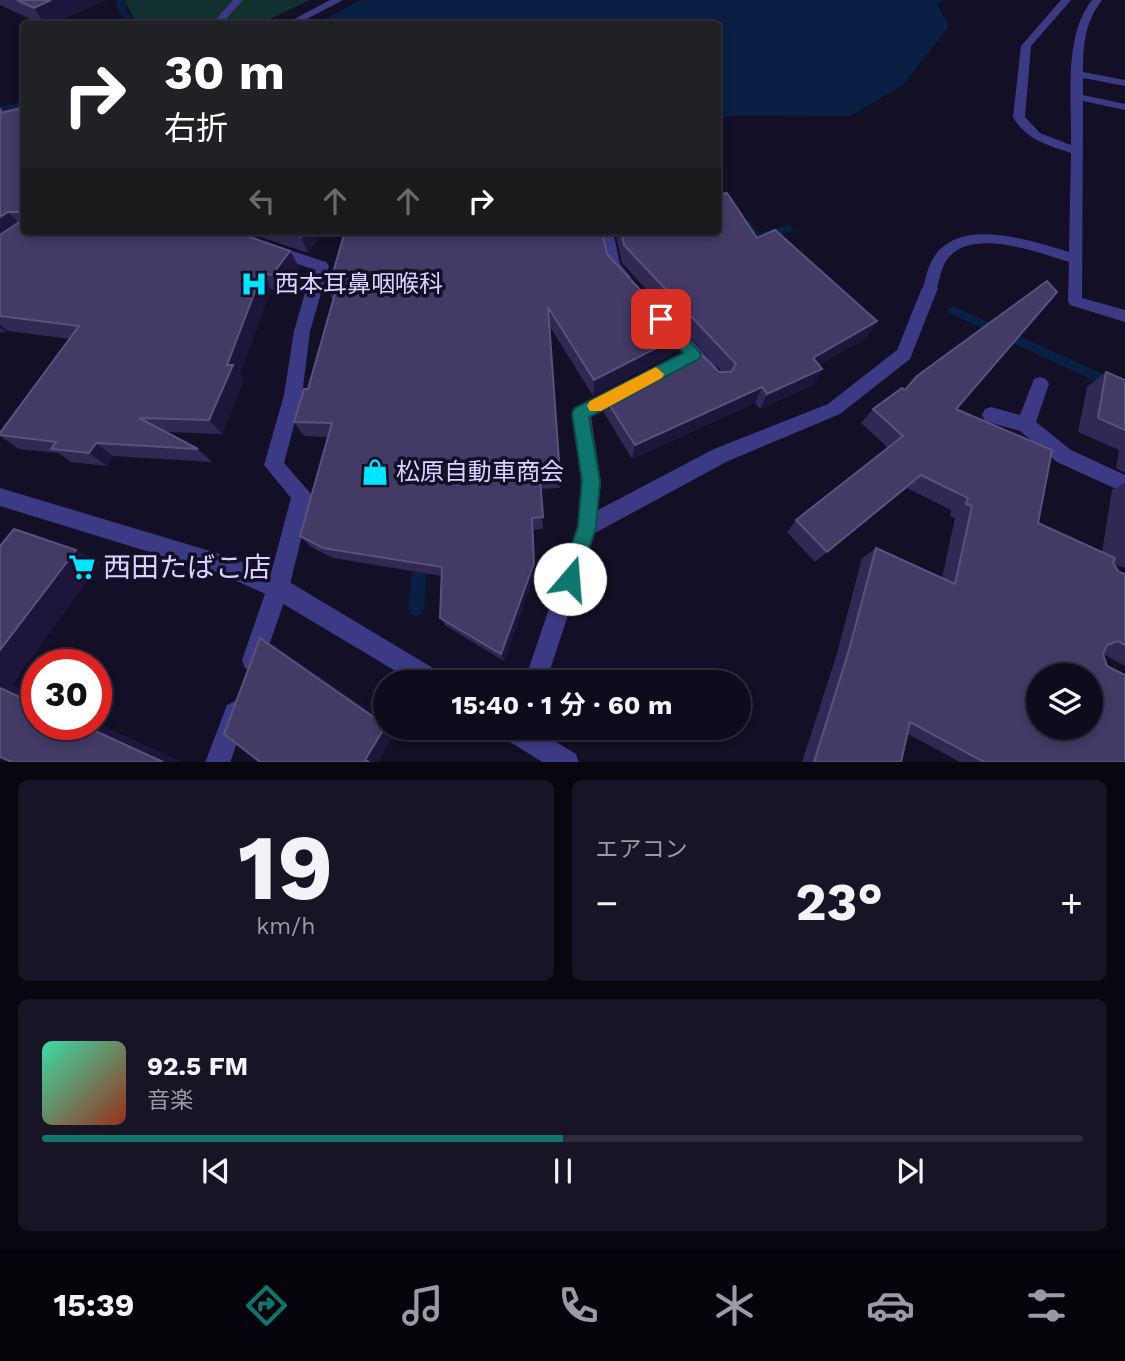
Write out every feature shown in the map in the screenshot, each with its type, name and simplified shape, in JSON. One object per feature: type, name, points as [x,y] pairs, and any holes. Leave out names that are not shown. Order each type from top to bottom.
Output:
[{"type":"street","points":[[296,21],[338,0]]},
{"type":"street","points":[[607,235],[613,266],[631,286]]},
{"type":"street","points":[[217,762],[278,588],[302,495],[274,465],[293,396],[302,331],[321,266],[257,244]]},
{"type":"street","points":[[587,527],[722,455],[834,409],[904,354],[930,288]]},
{"type":"street","points":[[658,315],[688,357],[718,380]]},
{"type":"street","points":[[539,670],[587,527],[591,481],[581,413],[637,384]]},
{"type":"street","points":[[1026,425],[1040,384]]},
{"type":"street","points":[[992,415],[1026,425],[1064,456],[1125,484]]},
{"type":"street","points":[[2,501],[223,564],[278,588],[415,670]]},
{"type":"street","points":[[533,740],[567,762]]},
{"type":"lane","points":[[220,21],[237,0]]},
{"type":"lane","points":[[1066,0],[1026,46],[1019,117],[1031,132],[1077,151]]},
{"type":"lane","points":[[1097,0],[1090,7],[1079,35],[1075,301],[1125,316]]},
{"type":"lane","points":[[1079,74],[1125,83]]},
{"type":"lane","points":[[1078,97],[1125,107]]},
{"type":"lane","points":[[930,288],[941,256],[960,243],[973,240],[1003,239],[1076,259]]},
{"type":"green space","points":[[124,0],[310,0],[266,21],[135,21]]},
{"type":"water","points":[[361,0],[942,0],[937,5],[949,26],[903,85],[850,116],[736,115],[721,118],[721,21],[321,21]]},
{"type":"building","points":[[17,0],[51,0],[34,8]]},
{"type":"building","points":[[21,108],[21,212],[8,212],[0,217],[0,109],[1,113]]},
{"type":"building","points":[[721,191],[723,194],[727,193],[757,238],[775,230],[877,321],[813,358],[822,369],[767,394],[762,387],[635,445],[605,398],[696,350],[719,372],[731,372],[736,364],[624,245],[622,235],[721,235]]},
{"type":"building","points":[[21,221],[21,235],[244,235],[290,251],[272,275],[262,273],[227,365],[233,365],[209,420],[139,418],[198,449],[96,443],[89,453],[51,449],[56,442],[0,435],[79,326],[0,316],[0,235]]},
{"type":"building","points":[[344,235],[603,235],[607,254],[682,335],[594,380],[548,307],[560,475],[540,476],[543,517],[532,518],[534,563],[501,654],[440,618],[442,567],[323,548],[300,536],[332,423],[294,422],[304,389],[308,389],[336,290],[328,290]]},
{"type":"building","points":[[1047,281],[1057,292],[956,409],[1052,450],[1038,523],[1115,558],[1113,563],[1119,572],[1125,574],[1125,645],[1118,641],[1107,645],[1103,654],[1107,666],[1125,675],[1125,762],[984,762],[910,722],[901,762],[814,762],[849,650],[876,548],[955,584],[972,506],[966,504],[968,498],[921,475],[827,552],[796,520],[903,436],[873,409],[902,388],[905,390],[917,376]]},
{"type":"building","points":[[1106,372],[1125,380],[1125,430],[1098,418]]},
{"type":"building","points":[[14,529],[76,550],[0,650],[0,546]]},
{"type":"building","points":[[260,638],[373,717],[373,740],[377,740],[365,760],[369,762],[260,762],[224,734]]},
{"type":"building","points":[[0,688],[21,698],[21,740],[112,739],[163,762],[12,762],[0,757]]},
{"type":"waterway","points":[[120,0],[123,12],[130,21]]},
{"type":"waterway","points":[[0,110],[21,106]]},
{"type":"waterway","points":[[745,223],[757,237],[789,229]]},
{"type":"waterway","points":[[953,310],[1125,390]]},
{"type":"waterway","points":[[416,608],[421,558]]},
{"type":"slow traffic","points":[[595,406],[656,374]]},
{"type":"place","name":"西本耳鼻咽喉科","points":[[254,284]]},
{"type":"place","name":"松原自動車商会","points":[[375,472]]},
{"type":"place","name":"西田たばこ店","points":[[82,567]]},
{"type":"route","points":[[570,579],[587,527],[591,481],[581,413],[694,354],[661,319]]}]
